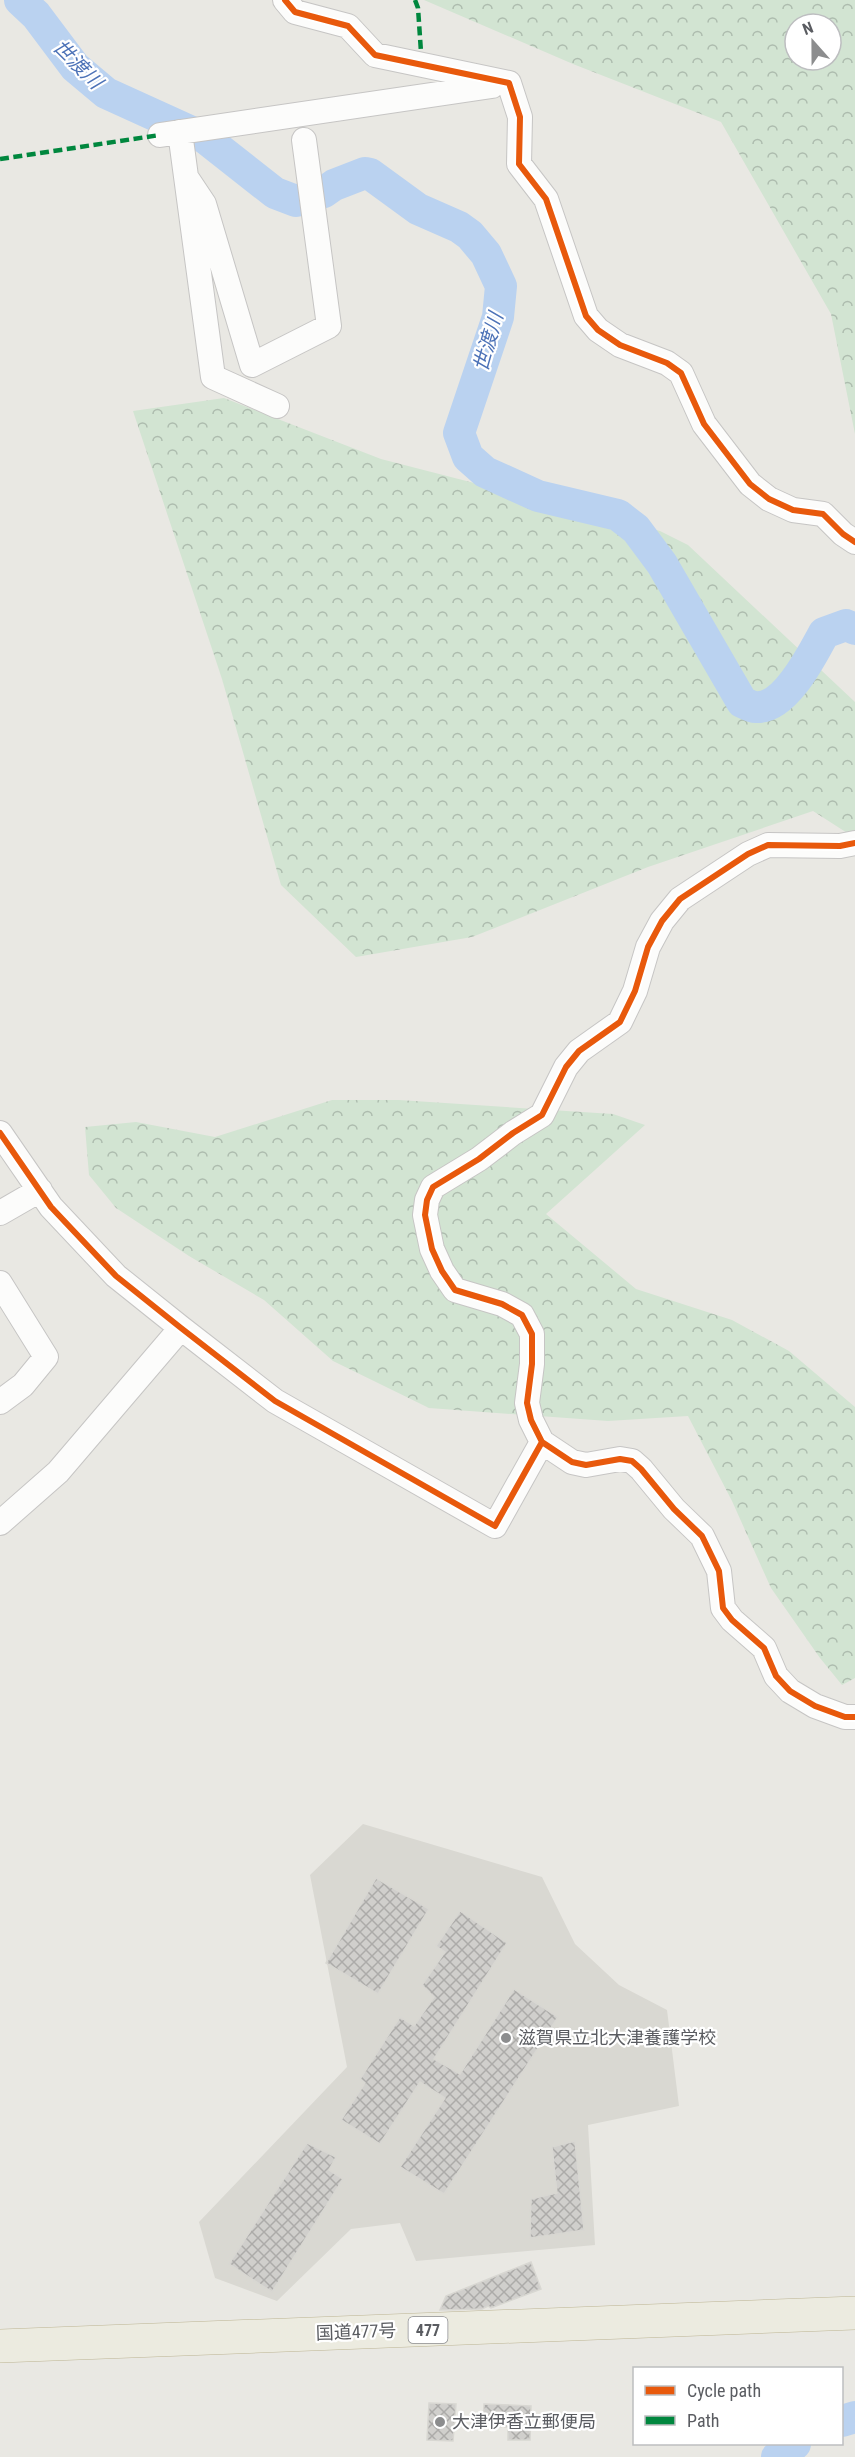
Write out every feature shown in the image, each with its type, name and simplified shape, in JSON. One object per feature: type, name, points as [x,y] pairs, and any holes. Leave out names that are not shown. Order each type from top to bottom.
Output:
[{"type":"highway","name":"国道477号","points":[[0,2346],[855,2313]]},
{"type":"street","points":[[285,0],[295,12],[348,26],[375,55],[509,84]]},
{"type":"street","points":[[277,406],[213,377],[186,177],[170,133],[509,84]]},
{"type":"street","points":[[509,84],[520,117],[519,164],[546,199],[586,316],[598,330],[620,345],[667,363],[681,373],[704,424],[750,484],[769,499],[793,510],[823,514],[843,534],[855,542]]},
{"type":"street","points":[[186,177],[204,204],[252,365],[329,326],[304,140]]},
{"type":"street","points":[[855,843],[840,846],[768,846],[748,854],[680,899],[662,921],[648,947],[635,991],[620,1022],[579,1051],[566,1067],[542,1115],[513,1132],[479,1159],[433,1187],[427,1200],[425,1215],[432,1249],[442,1271],[455,1290],[502,1304],[522,1315],[532,1334],[532,1364],[527,1403],[531,1420],[542,1442],[565,1458],[579,1464],[586,1465],[620,1459],[632,1461],[674,1509],[702,1536],[719,1571],[723,1608],[732,1620],[764,1648],[776,1677],[790,1691],[815,1706],[845,1718],[855,1717]]},
{"type":"street","points":[[0,1132],[51,1207],[116,1276],[275,1401],[495,1526],[542,1442]]},
{"type":"street","points":[[0,1213],[40,1191]]},
{"type":"street","points":[[0,1283],[46,1357],[23,1385],[0,1402]]},
{"type":"street","points":[[0,1523],[58,1472],[181,1328]]},
{"type":"shaded area","name":"滋賀県立北大津養護学校","points":[[363,1824],[542,1877],[575,1944],[619,1985],[667,2010],[679,2106],[588,2125],[595,2245],[416,2261],[400,2223],[351,2229],[277,2301],[215,2278],[199,2222],[347,2067],[310,1875]]},
{"type":"green space","points":[[424,0],[855,0],[855,434],[831,314],[721,122],[573,64]]},
{"type":"green space","points":[[224,398],[381,459],[660,531],[688,545],[855,702],[855,838],[813,811],[648,867],[472,937],[356,957],[281,885],[222,679],[133,411]]},
{"type":"green space","points":[[332,1100],[399,1100],[613,1114],[645,1125],[546,1214],[636,1289],[732,1320],[789,1351],[855,1407],[855,1678],[842,1685],[820,1658],[771,1588],[732,1501],[688,1416],[608,1421],[429,1408],[333,1361],[264,1300],[189,1256],[116,1208],[89,1175],[85,1127],[136,1122],[215,1137]]},
{"type":"building","points":[[376,1878],[429,1909],[378,1994],[326,1963]]},
{"type":"building","points":[[460,1911],[507,1943],[434,2059],[460,2074],[514,1989],[558,2017],[444,2194],[400,2167],[445,2098],[420,2082],[380,2144],[341,2120],[365,2083],[360,2079],[400,2017],[414,2026],[434,1997],[422,1985],[445,1952],[436,1946]]},
{"type":"building","points":[[575,2141],[584,2230],[530,2238],[531,2199],[557,2193],[552,2147]]},
{"type":"building","points":[[307,2143],[336,2157],[329,2170],[343,2179],[272,2292],[229,2264]]},
{"type":"building","points":[[531,2262],[541,2289],[491,2308],[488,2306],[482,2309],[440,2310],[446,2296]]},
{"type":"building","points":[[429,2403],[456,2404],[453,2441],[427,2440]]},
{"type":"building","points":[[484,2404],[531,2406],[530,2440],[508,2440],[508,2427],[483,2426]]},
{"type":"waterway","name":"世渡川","points":[[20,0],[36,15],[75,67],[106,93],[205,138],[275,193],[296,201],[324,192],[334,185],[365,173],[370,174],[418,209],[459,227],[470,235],[486,254],[501,286],[498,317],[459,433],[468,457],[485,472],[538,496],[618,515],[636,529],[662,564],[742,702],[755,707],[766,706],[777,700],[796,679],[824,633],[846,625],[855,629]]},
{"type":"waterway","points":[[843,2421],[855,2417]]},
{"type":"waterway","points":[[777,2457],[794,2445]]},
{"type":"marked path","points":[[415,0],[418,8],[421,52]]},
{"type":"marked path","points":[[0,159],[160,135]]},
{"type":"cycle path","points":[[285,0],[295,12],[348,26],[375,55],[509,83],[520,117],[519,164],[546,199],[586,316],[598,330],[620,345],[667,363],[681,373],[704,424],[750,484],[769,499],[793,510],[823,514],[843,534],[855,542]]},
{"type":"cycle path","points":[[855,843],[840,846],[768,845],[748,854],[680,899],[662,921],[648,947],[635,991],[620,1022],[579,1051],[566,1067],[542,1115],[513,1133],[479,1159],[433,1187],[427,1200],[425,1215],[432,1249],[442,1271],[455,1290],[502,1304],[522,1315],[532,1334],[532,1364],[527,1403],[531,1420],[542,1442],[572,1462],[586,1465],[620,1459],[632,1461],[674,1509],[702,1536],[719,1571],[723,1608],[732,1620],[764,1648],[776,1676],[790,1691],[815,1706],[845,1717],[855,1717]]},
{"type":"cycle path","points":[[0,1133],[51,1207],[116,1276],[275,1401],[495,1526],[542,1442]]},
{"type":"place","name":"滋賀県立北大津養護学校","points":[[506,2038]]},
{"type":"place","name":"大津伊香立郵便局","points":[[440,2422]]}]
